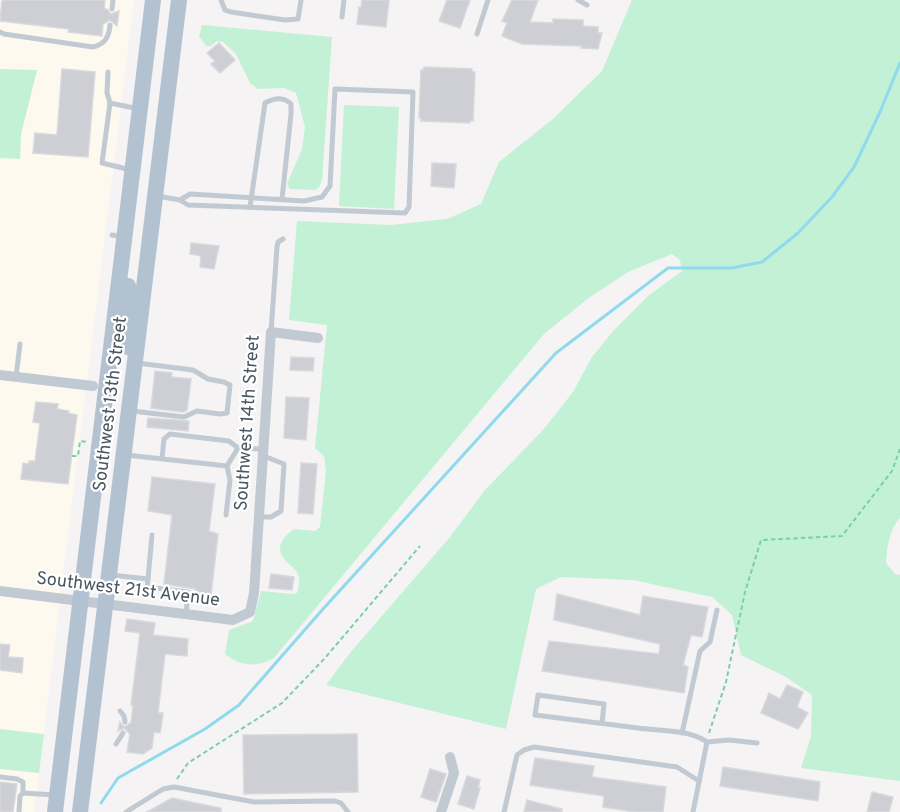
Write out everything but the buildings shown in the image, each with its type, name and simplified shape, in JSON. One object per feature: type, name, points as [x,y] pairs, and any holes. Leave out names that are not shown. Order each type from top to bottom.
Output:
[{"type":"main road","name":"Southwest 13th Street","points":[[56,804],[81,602],[100,387],[122,263],[118,236],[133,171],[153,0]]},
{"type":"main road","name":"Southwest 13th Street","points":[[80,812],[156,196],[166,139],[179,0]]},
{"type":"main road","points":[[137,135],[166,139]]},
{"type":"main road","points":[[122,263],[128,272],[128,352],[135,363]]},
{"type":"main road","points":[[100,387],[132,390]]},
{"type":"street","points":[[271,332],[318,338]]},
{"type":"street","name":"Southwest 14th Street","points":[[250,612],[254,593],[271,332]]},
{"type":"street","points":[[0,375],[100,387]]},
{"type":"street","name":"Southwest 21st Avenue","points":[[0,591],[233,620],[250,612]]},
{"type":"street","points":[[441,812],[454,773],[450,757]]},
{"type":"lane","points":[[112,9],[113,0]]},
{"type":"lane","points":[[221,0],[225,10],[231,12],[298,20],[301,0]]},
{"type":"lane","points":[[342,17],[344,0]]},
{"type":"lane","points":[[477,34],[488,0]]},
{"type":"lane","points":[[579,0],[587,5]]},
{"type":"lane","points":[[0,32],[93,47],[106,41],[110,33],[110,25]]},
{"type":"lane","points":[[108,72],[107,93],[110,103],[102,163],[133,171]]},
{"type":"lane","points":[[156,196],[180,200],[188,205],[405,213],[409,207],[413,92],[335,89],[330,186],[322,197],[314,200],[282,200],[190,194],[180,200]]},
{"type":"lane","points":[[250,207],[265,103],[280,98],[291,104],[282,200]]},
{"type":"lane","points":[[110,103],[140,109]]},
{"type":"lane","name":"Southwest 14th Street","points":[[271,332],[277,247],[278,242],[283,239]]},
{"type":"lane","points":[[16,377],[20,344]]},
{"type":"lane","points":[[129,411],[184,417],[197,411],[227,413],[230,385],[208,380],[193,370],[135,363]]},
{"type":"lane","points":[[162,458],[164,440],[170,434],[229,441],[238,448],[262,452],[283,462],[281,511],[271,517],[258,517]]},
{"type":"lane","points":[[226,515],[230,480],[227,466],[238,448]]},
{"type":"lane","points":[[124,454],[227,466]]},
{"type":"lane","points":[[152,535],[147,587],[188,592],[186,614]]},
{"type":"lane","points":[[109,574],[148,579]]},
{"type":"lane","points":[[682,734],[700,651],[710,642],[717,610]]},
{"type":"lane","points":[[602,723],[604,704],[538,694],[535,715],[682,734],[700,737],[707,742],[729,740],[757,743]]},
{"type":"lane","points":[[120,711],[125,722]]},
{"type":"lane","points":[[116,744],[123,733]]},
{"type":"lane","points":[[693,812],[707,742]]},
{"type":"lane","points":[[504,812],[517,755],[534,747],[677,767],[699,781]]},
{"type":"lane","points":[[0,777],[23,782],[19,812]]},
{"type":"lane","points":[[126,812],[163,789],[174,787],[254,802],[335,801],[348,812]]},
{"type":"lane","points":[[23,793],[56,804]]},
{"type":"path","points":[[72,456],[78,456],[80,441],[87,441]]},
{"type":"path","points":[[707,742],[726,682],[744,592],[761,540],[842,536],[892,471],[900,449]]},
{"type":"path","points":[[174,787],[188,763],[282,703],[325,658],[420,546]]},
{"type":"shaded area","points":[[0,0],[134,0],[34,812],[0,812],[0,158],[20,159],[21,134],[37,71],[0,69]]},
{"type":"green space","points":[[632,0],[900,0],[900,518],[891,533],[886,563],[895,574],[900,575],[900,781],[801,768],[811,736],[812,695],[786,677],[741,655],[732,615],[712,597],[633,580],[561,577],[536,589],[506,729],[326,685],[350,653],[450,537],[485,490],[543,430],[573,392],[592,357],[614,330],[648,296],[682,271],[680,260],[672,254],[628,272],[590,297],[544,334],[274,658],[261,663],[249,664],[237,661],[225,654],[229,630],[253,621],[261,591],[297,593],[298,574],[280,551],[283,539],[294,529],[315,531],[320,527],[326,471],[324,456],[315,448],[327,325],[289,320],[297,221],[391,225],[447,219],[481,204],[499,162],[554,118],[602,71]]},
{"type":"green space","points":[[202,25],[332,37],[322,180],[315,190],[290,189],[287,184],[302,149],[305,127],[296,93],[284,88],[258,89],[250,83],[236,54],[223,42],[217,41],[211,46],[206,46],[199,36]]},
{"type":"green space","points":[[0,69],[37,70],[21,134],[20,159],[0,158]]},
{"type":"green space","points":[[344,105],[399,107],[394,209],[339,206]]},
{"type":"green space","points":[[0,729],[44,734],[39,773],[0,769]]},
{"type":"waterway","points":[[101,803],[118,778],[205,729],[239,705],[323,609],[556,353],[668,268],[732,268],[762,262],[798,233],[832,197],[854,167],[900,63]]}]
